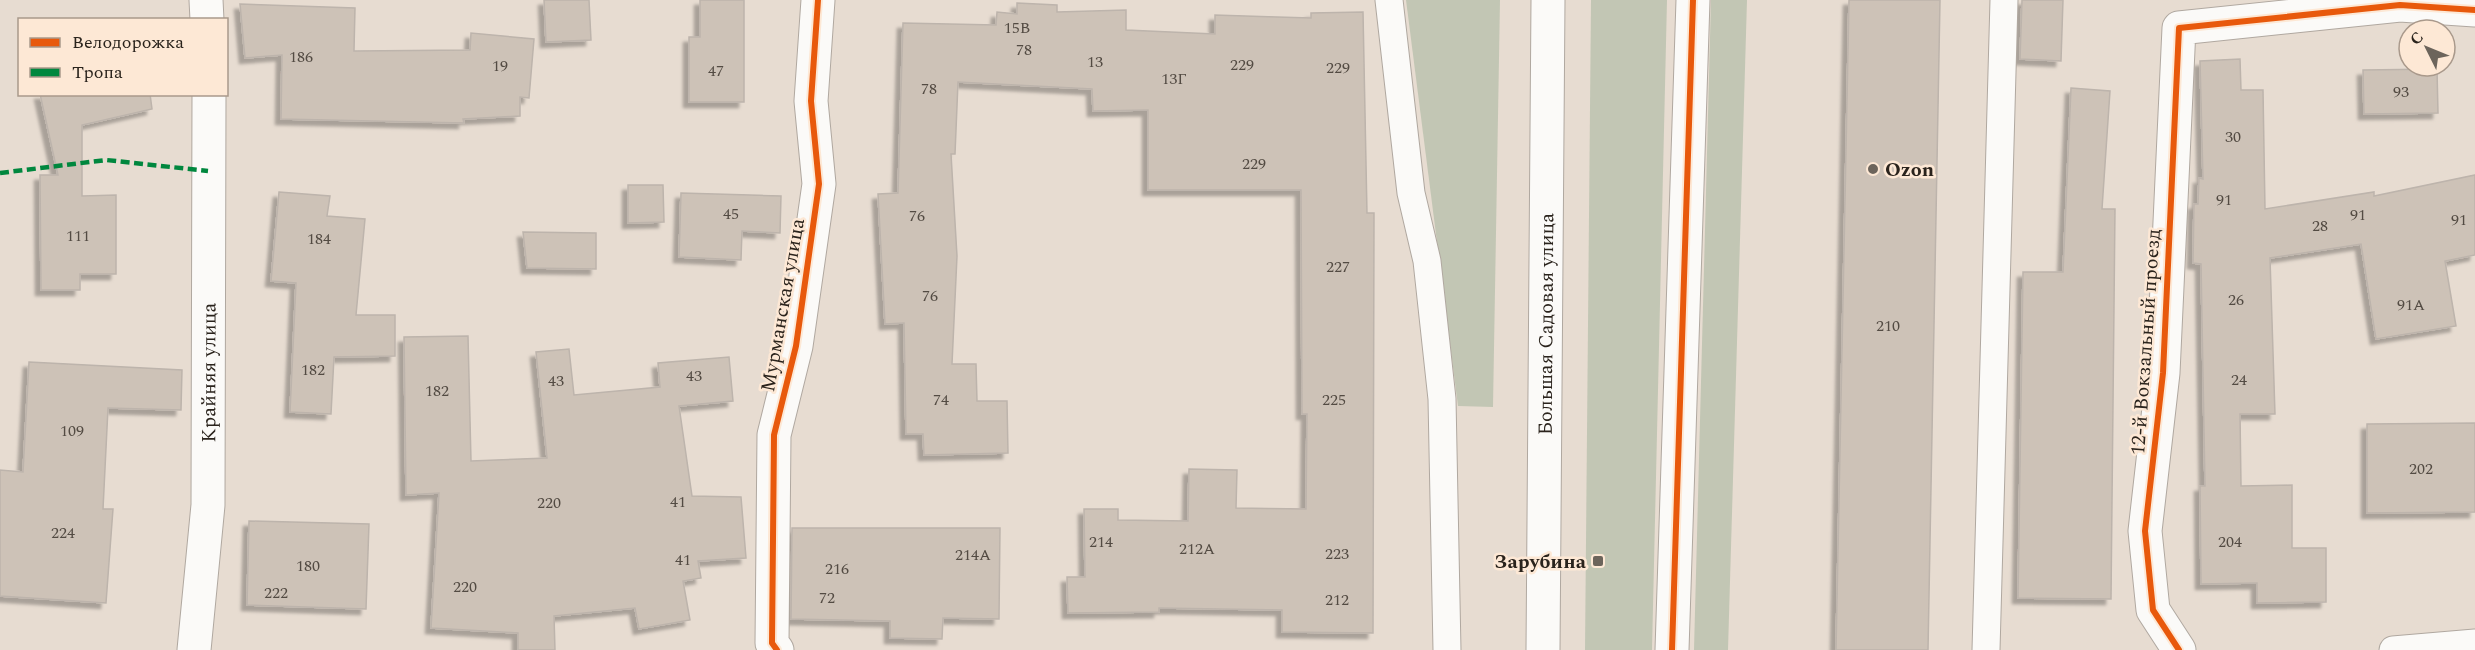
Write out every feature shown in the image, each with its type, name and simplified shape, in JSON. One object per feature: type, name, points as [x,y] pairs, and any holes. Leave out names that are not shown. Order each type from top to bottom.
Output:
[{"type":"street","points":[[206,0],[207,18]]},
{"type":"street","name":"Мурманская улица","points":[[777,650],[772,643],[774,435],[796,346],[819,184],[811,101],[818,0]]},
{"type":"street","name":"Большая Садовая улица","points":[[1543,650],[1548,0]]},
{"type":"street","points":[[1672,650],[1693,0]]},
{"type":"street","name":"12-й Вокзальный проезд","points":[[2179,650],[2153,610],[2145,531],[2163,373],[2179,28],[2400,4],[2475,10]]},
{"type":"street","name":"Крайняя улица","points":[[194,650],[208,505],[209,96]]},
{"type":"lane","points":[[1389,0],[1411,193],[1426,261],[1442,399],[1447,650]]},
{"type":"lane","points":[[1986,650],[2004,0]]},
{"type":"lane","points":[[2393,650],[2475,643]]},
{"type":"green space","points":[[1406,0],[1500,0],[1493,407],[1458,406]]},
{"type":"green space","points":[[1591,0],[1667,0],[1652,650],[1585,650]]},
{"type":"green space","points":[[1711,0],[1747,0],[1728,650],[1694,650]]},
{"type":"building","points":[[544,0],[589,0],[591,40],[546,42]]},
{"type":"building","points":[[700,0],[744,0],[744,102],[689,102],[689,37],[700,37]]},
{"type":"building","points":[[1849,0],[1940,0],[1928,650],[1836,650]]},
{"type":"building","points":[[2022,0],[2063,0],[2061,61],[2020,59]]},
{"type":"building","points":[[1017,3],[1057,5],[1057,12],[1126,10],[1126,30],[1215,34],[1215,15],[1311,18],[1311,13],[1363,12],[1367,213],[1374,213],[1373,633],[1282,632],[1282,610],[1159,608],[1159,612],[1068,613],[1067,577],[1085,577],[1084,509],[1118,509],[1118,520],[1188,521],[1189,469],[1237,470],[1236,508],[1306,509],[1307,414],[1302,414],[1301,190],[1148,190],[1148,110],[1093,111],[1092,89],[958,82],[955,154],[951,154],[957,256],[952,364],[976,364],[977,401],[1007,401],[1008,453],[924,455],[923,434],[906,434],[904,323],[885,324],[878,194],[898,193],[903,23],[996,25],[997,12],[1017,14]]},
{"type":"building","points":[[240,4],[355,8],[354,51],[470,50],[471,33],[534,39],[529,98],[520,97],[520,116],[463,119],[464,123],[281,119],[282,55],[245,58]]},
{"type":"building","points":[[2240,59],[2241,90],[2263,90],[2265,209],[2374,192],[2374,196],[2475,175],[2475,255],[2445,261],[2456,326],[2376,339],[2361,244],[2270,258],[2275,414],[2240,414],[2241,486],[2292,485],[2292,548],[2326,548],[2326,602],[2257,603],[2257,583],[2201,584],[2200,486],[2205,486],[2201,264],[2193,263],[2194,204],[2198,204],[2199,178],[2203,179],[2200,61]]},
{"type":"building","points":[[2363,70],[2397,70],[2397,78],[2437,78],[2438,113],[2364,114]]},
{"type":"building","points":[[2071,88],[2110,91],[2102,209],[2115,209],[2111,599],[2018,598],[2023,272],[2063,272]]},
{"type":"building","points":[[40,96],[150,96],[152,109],[82,125],[82,196],[116,195],[116,274],[80,274],[80,290],[41,290],[40,175],[58,175]]},
{"type":"building","points":[[628,185],[663,185],[664,222],[628,223]]},
{"type":"building","points":[[279,192],[330,196],[327,216],[365,219],[356,315],[395,315],[395,356],[334,357],[331,414],[290,412],[296,283],[271,281]]},
{"type":"building","points":[[681,193],[781,196],[780,233],[742,231],[741,260],[679,257]]},
{"type":"building","points":[[523,232],[596,233],[596,269],[527,268]]},
{"type":"building","points":[[468,336],[471,461],[547,458],[536,352],[569,349],[574,395],[660,387],[658,363],[729,357],[733,401],[679,406],[692,496],[741,497],[746,558],[698,561],[701,578],[683,581],[690,620],[639,629],[635,608],[554,616],[555,650],[518,650],[518,633],[431,628],[439,493],[406,495],[404,337]]},
{"type":"building","points":[[29,362],[182,370],[181,410],[108,408],[103,509],[113,509],[106,603],[0,596],[0,470],[23,472]]},
{"type":"building","points":[[2475,423],[2475,512],[2367,513],[2367,424]]},
{"type":"building","points":[[249,521],[369,524],[366,609],[247,605]]},
{"type":"building","points":[[792,528],[1000,528],[999,619],[943,618],[942,639],[890,638],[890,621],[791,619]]},
{"type":"marked path","points":[[0,173],[106,160],[208,171]]},
{"type":"cycle path","points":[[777,650],[772,643],[774,435],[796,346],[819,184],[811,101],[818,0]]},
{"type":"cycle path","points":[[1672,650],[1693,0]]},
{"type":"cycle path","points":[[2179,650],[2153,610],[2145,531],[2163,373],[2179,28],[2400,5],[2475,10]]},
{"type":"place","name":"Ozon","points":[[1873,169]]},
{"type":"place","name":"Зарубина","points":[[1598,561]]}]
